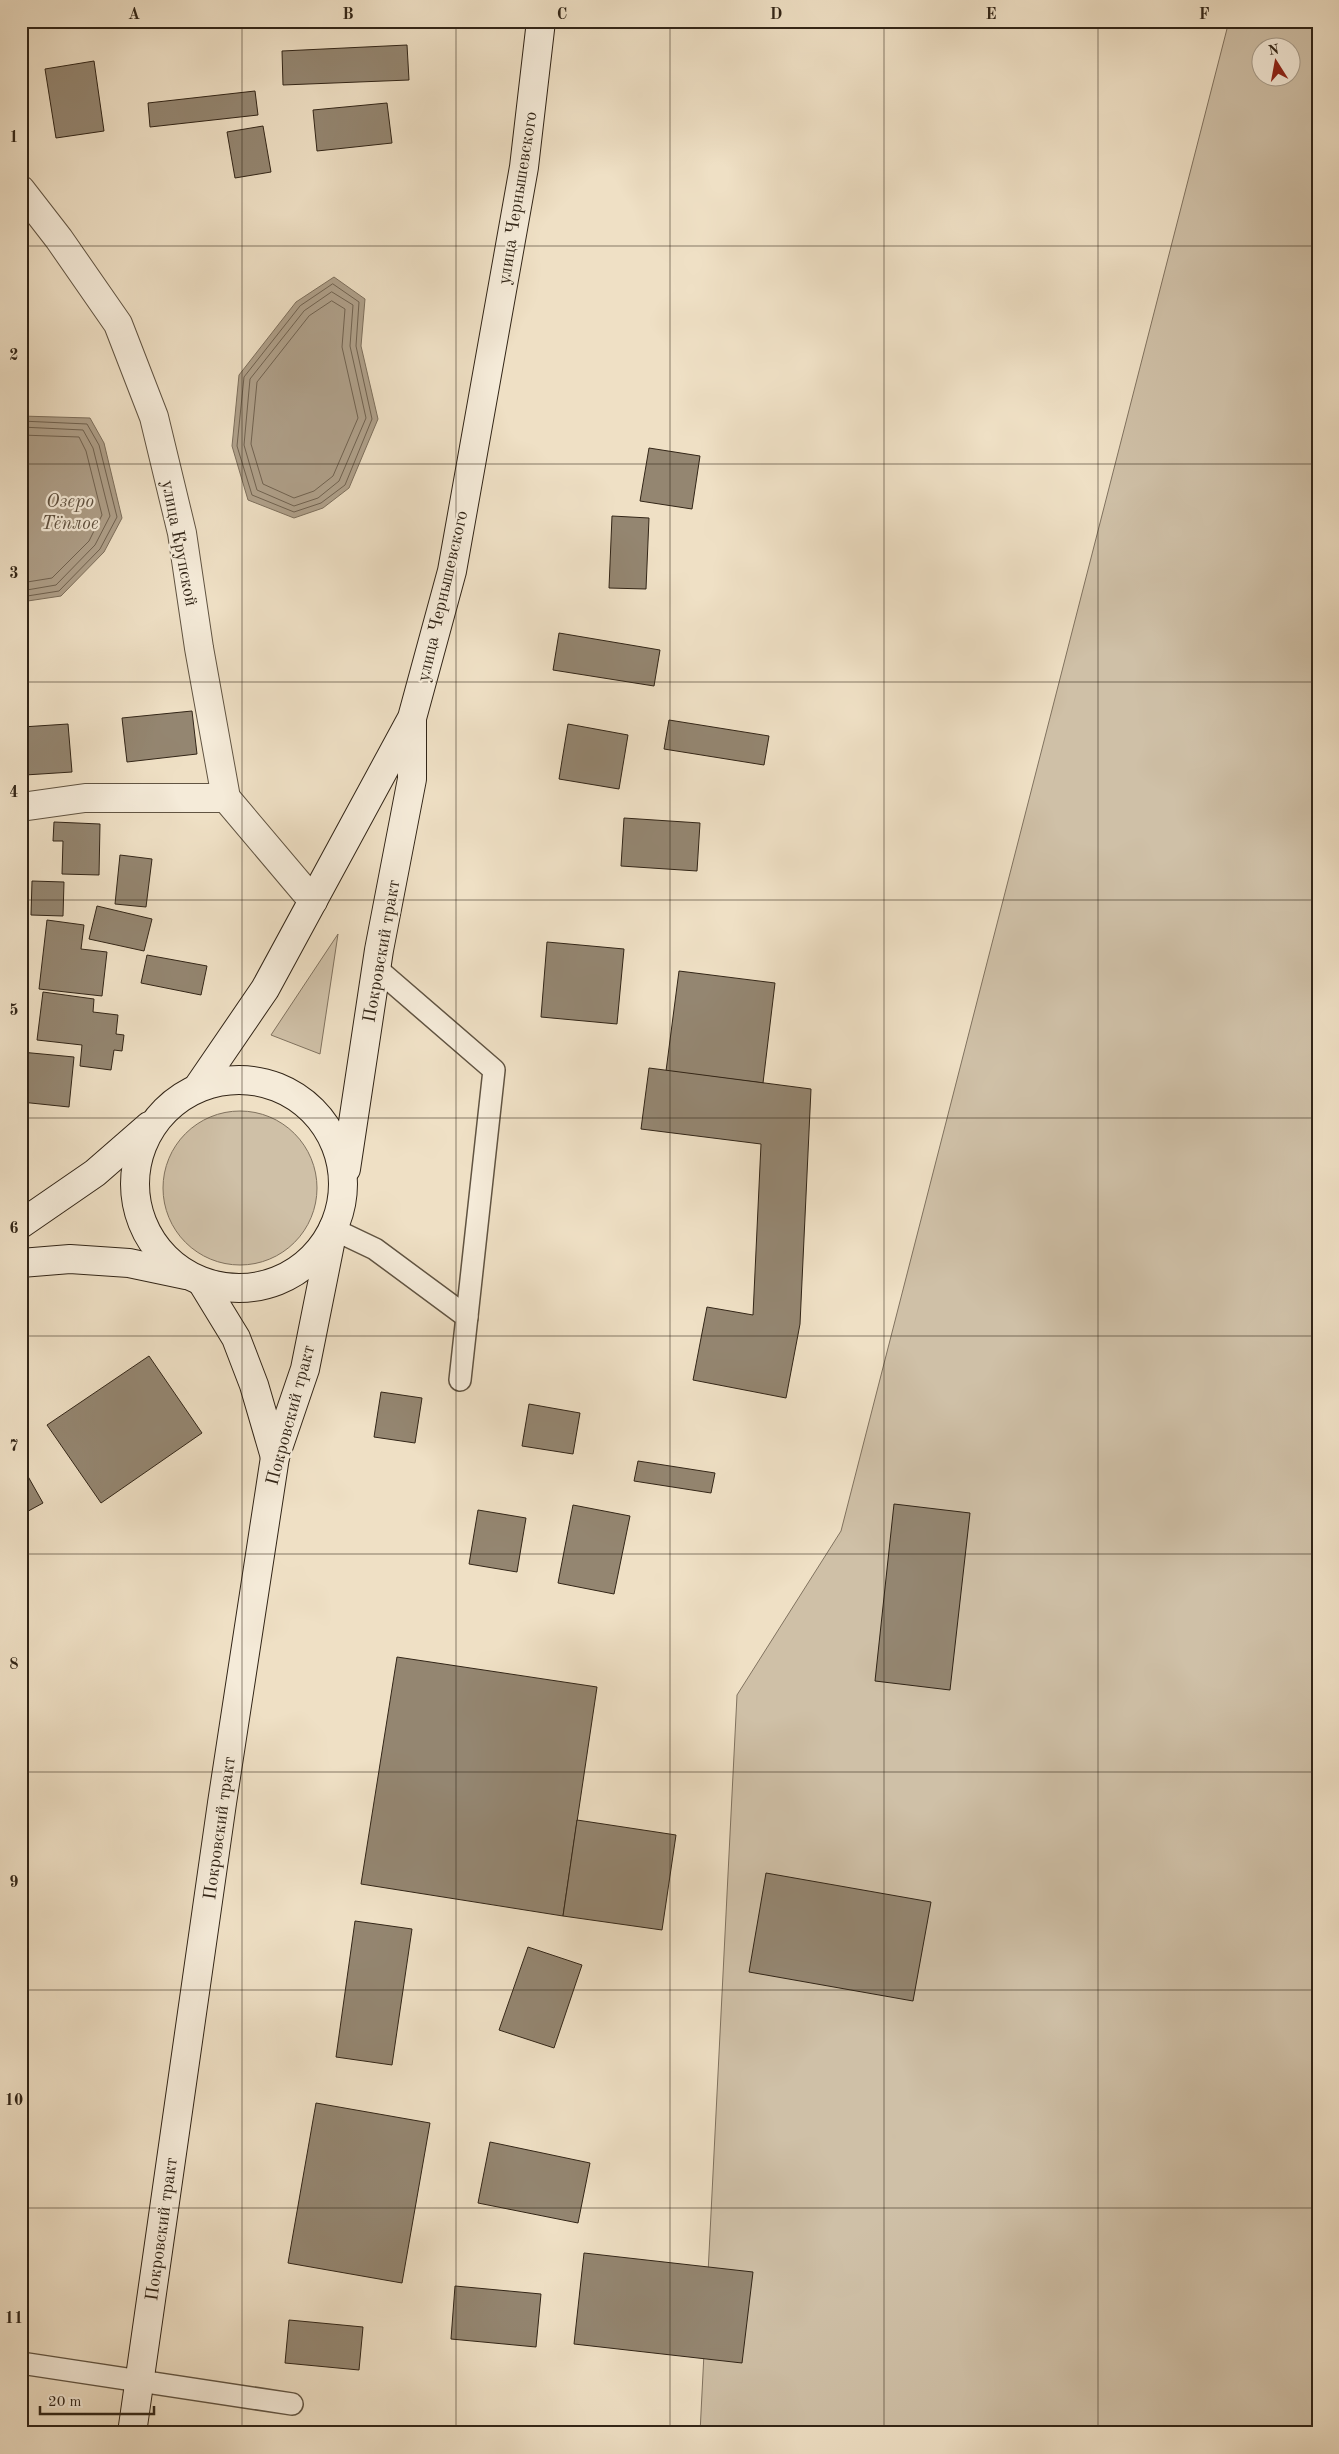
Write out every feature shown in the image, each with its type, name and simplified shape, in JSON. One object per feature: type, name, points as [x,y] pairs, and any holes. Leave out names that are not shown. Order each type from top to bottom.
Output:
[{"type":"main road","name":"улица Чернышевского","points":[[198,1087],[265,989],[412,718],[452,572],[524,167],[541,21]]},
{"type":"main road","name":"улица Крупской","points":[[21,190],[59,239],[118,324],[154,417],[182,532],[199,648],[226,798],[313,901]]},
{"type":"main road","name":"Покровский тракт","points":[[344,1184],[376,968],[412,779],[412,718]]},
{"type":"main road","points":[[21,806],[85,798],[226,798]]},
{"type":"main road","points":[[21,1224],[95,1173],[175,1101],[198,1087],[223,1080],[250,1080],[276,1086],[300,1098],[320,1117],[334,1139],[342,1161],[344,1184],[341,1208],[333,1229],[321,1249],[304,1265],[285,1278],[263,1286],[238,1289],[128,1262],[70,1259],[21,1264]]},
{"type":"main road","points":[[156,1120],[140,1152],[136,1169],[135,1194],[141,1219],[152,1242],[165,1257],[196,1280],[236,1338],[254,1384],[275,1458]]},
{"type":"main road","name":"Покровский тракт","points":[[132,2433],[222,1803],[275,1458],[304,1369],[333,1229]]},
{"type":"lane","points":[[376,968],[494,1070],[460,1380]]},
{"type":"lane","points":[[333,1229],[375,1249],[467,1317]]},
{"type":"lane","points":[[21,2363],[292,2404]]},
{"type":"shaded area","points":[[1229,21],[1318,21],[1318,2433],[700,2433],[737,1695],[841,1531]]},
{"type":"shaded area","points":[[338,934],[320,1054],[271,1035]]},
{"type":"shaded area","points":[[240,1111],[269,1117],[283,1124],[294,1134],[304,1145],[311,1159],[317,1188],[311,1217],[304,1231],[294,1242],[283,1252],[269,1259],[240,1265],[211,1259],[197,1252],[186,1242],[176,1231],[169,1217],[163,1188],[169,1159],[176,1145],[186,1134],[197,1124],[211,1117]]},
{"type":"water","points":[[334,277],[365,299],[361,346],[378,419],[349,488],[323,508],[294,518],[248,500],[232,446],[239,375],[296,302]]},
{"type":"water","name":"Озеро Тёплое","points":[[21,416],[90,418],[104,443],[122,518],[104,552],[61,596],[21,602]]},
{"type":"building","points":[[407,45],[409,80],[283,85],[282,51]]},
{"type":"building","points":[[94,61],[104,131],[56,138],[45,69]]},
{"type":"building","points":[[255,91],[258,115],[150,127],[148,103]]},
{"type":"building","points":[[387,103],[392,143],[317,151],[313,110]]},
{"type":"building","points":[[263,126],[271,172],[235,178],[227,132]]},
{"type":"building","points":[[649,448],[700,456],[692,509],[640,501]]},
{"type":"building","points":[[612,516],[649,518],[646,589],[609,588]]},
{"type":"building","points":[[559,633],[660,650],[654,686],[553,670]]},
{"type":"building","points":[[192,711],[197,754],[127,762],[122,718]]},
{"type":"building","points":[[669,720],[769,736],[764,765],[664,749]]},
{"type":"building","points":[[68,724],[72,772],[25,775],[22,727]]},
{"type":"building","points":[[568,724],[628,735],[619,789],[559,779]]},
{"type":"building","points":[[624,818],[700,823],[697,871],[621,866]]},
{"type":"building","points":[[54,822],[100,824],[99,875],[62,874],[63,841],[53,841]]},
{"type":"building","points":[[120,855],[152,859],[146,907],[115,904]]},
{"type":"building","points":[[32,881],[64,882],[63,916],[31,915]]},
{"type":"building","points":[[97,906],[152,919],[144,951],[89,939]]},
{"type":"building","points":[[47,920],[84,925],[81,949],[107,952],[102,996],[39,989]]},
{"type":"building","points":[[547,942],[624,949],[617,1024],[541,1017]]},
{"type":"building","points":[[147,955],[207,966],[201,995],[141,983]]},
{"type":"building","points":[[679,971],[775,983],[763,1083],[666,1071]]},
{"type":"building","points":[[43,992],[94,999],[93,1012],[118,1015],[116,1034],[124,1035],[122,1051],[114,1050],[111,1070],[80,1066],[82,1045],[37,1040]]},
{"type":"building","points":[[21,1052],[74,1057],[69,1107],[21,1102]]},
{"type":"building","points":[[649,1068],[811,1089],[800,1324],[786,1398],[693,1380],[707,1307],[753,1315],[761,1144],[641,1129]]},
{"type":"building","points":[[149,1356],[202,1433],[101,1503],[47,1425]]},
{"type":"building","points":[[381,1392],[422,1398],[415,1443],[374,1437]]},
{"type":"building","points":[[529,1404],[580,1413],[573,1454],[522,1446]]},
{"type":"building","points":[[638,1461],[715,1473],[711,1493],[634,1481]]},
{"type":"building","points":[[21,1464],[43,1503],[21,1515]]},
{"type":"building","points":[[894,1504],[970,1513],[950,1690],[875,1681]]},
{"type":"building","points":[[573,1505],[630,1516],[614,1594],[558,1583]]},
{"type":"building","points":[[478,1510],[526,1518],[517,1572],[469,1564]]},
{"type":"building","points":[[397,1657],[597,1687],[563,1916],[361,1884]]},
{"type":"building","points":[[577,1820],[676,1835],[662,1930],[563,1916]]},
{"type":"building","points":[[766,1873],[931,1902],[913,2001],[749,1972]]},
{"type":"building","points":[[355,1921],[412,1929],[392,2065],[336,2057]]},
{"type":"building","points":[[528,1947],[582,1965],[554,2048],[499,2030]]},
{"type":"building","points":[[316,2103],[430,2123],[402,2283],[288,2263]]},
{"type":"building","points":[[490,2142],[590,2163],[578,2223],[478,2203]]},
{"type":"building","points":[[584,2253],[753,2272],[742,2363],[574,2344]]},
{"type":"building","points":[[455,2286],[541,2294],[536,2347],[451,2339]]},
{"type":"building","points":[[289,2320],[363,2327],[359,2370],[285,2363]]}]
